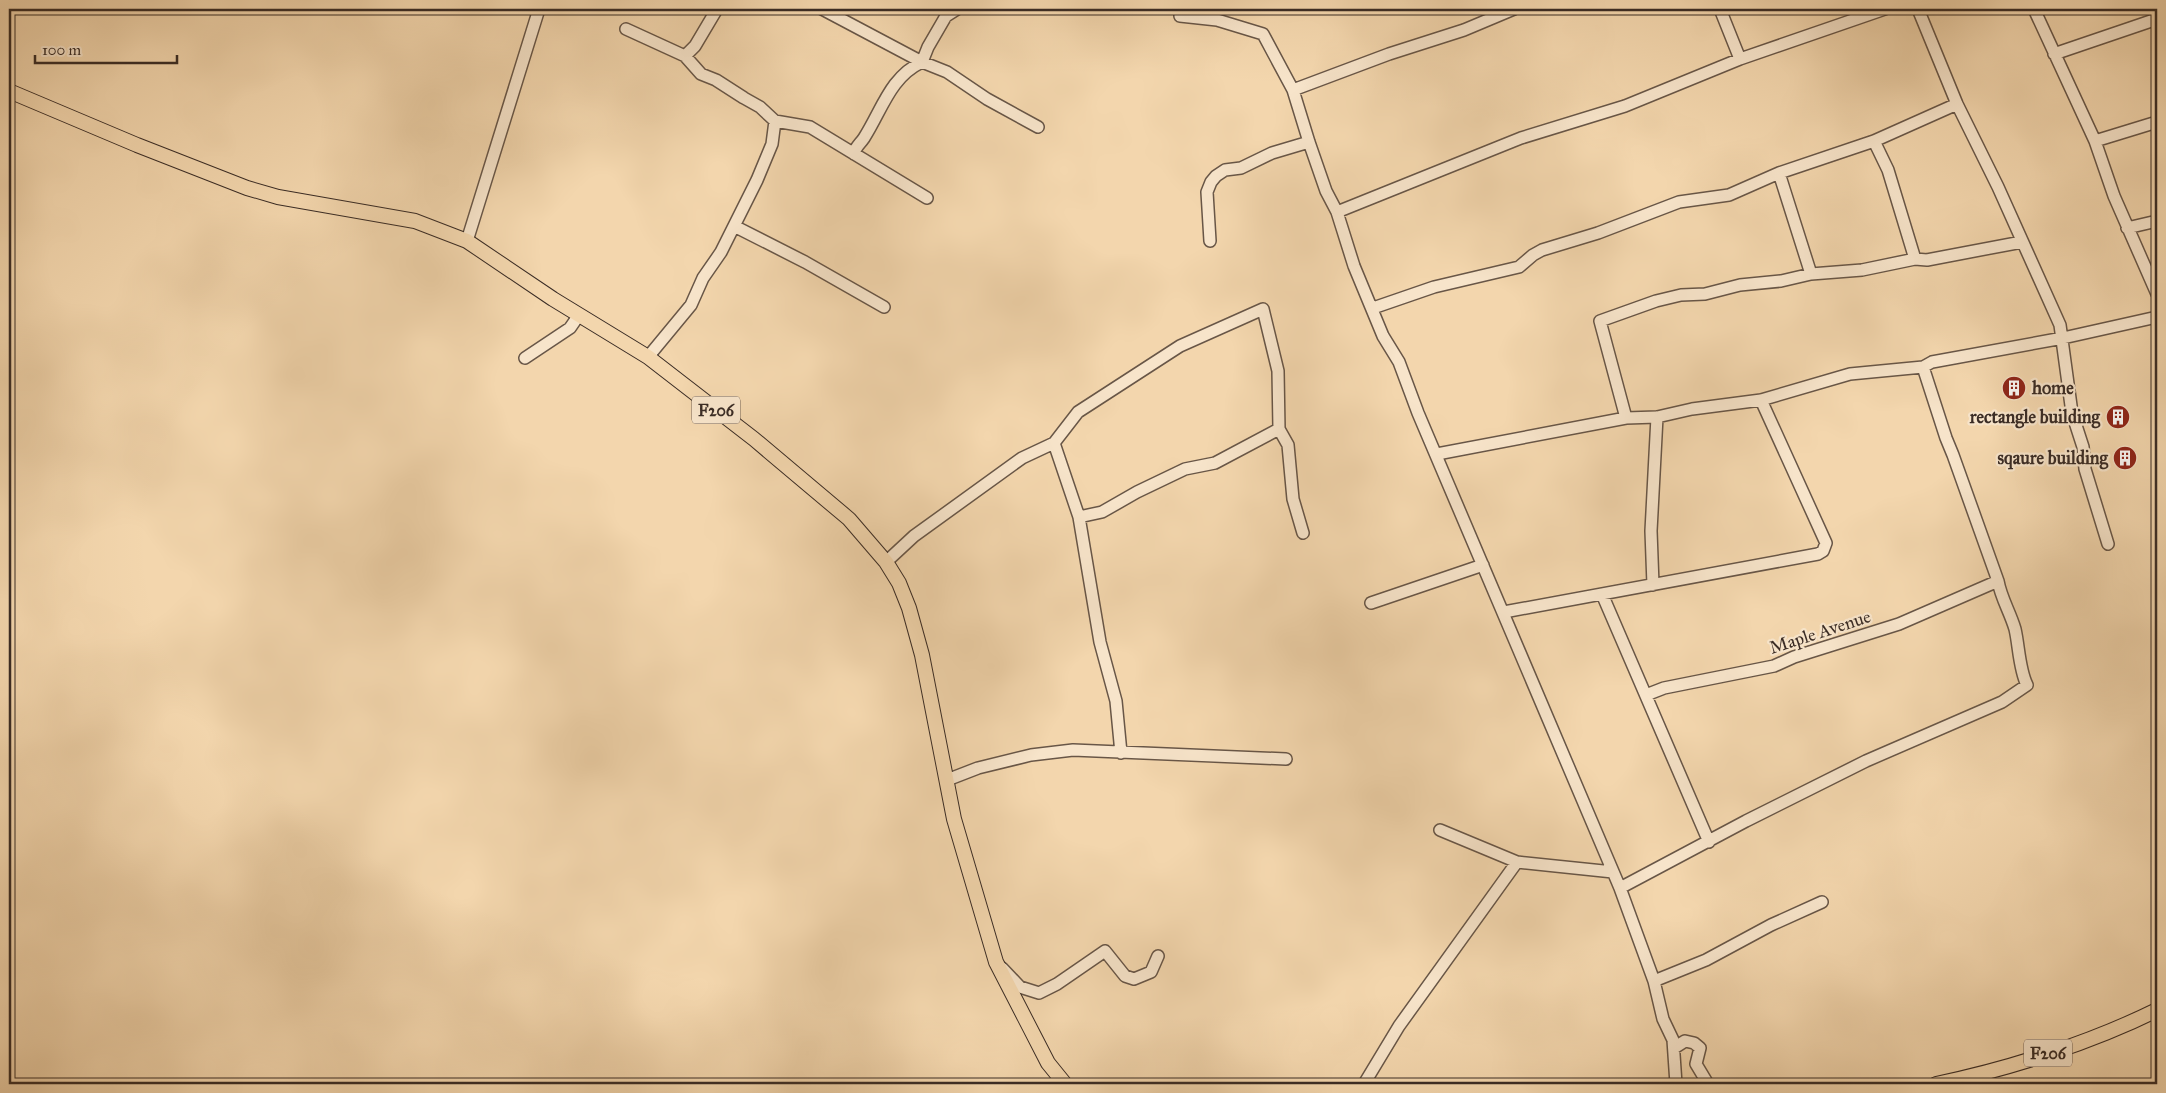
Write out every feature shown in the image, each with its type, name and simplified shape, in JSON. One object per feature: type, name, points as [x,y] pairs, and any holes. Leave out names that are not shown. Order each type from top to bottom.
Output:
[{"type":"main road","name":"F206","points":[[9,91],[137,145],[247,188],[278,197],[415,221],[467,241],[579,315],[648,357],[849,519],[886,562],[899,583],[909,608],[922,656],[954,819],[996,962],[1048,1063],[1065,1084]]},
{"type":"main road","name":"F206","points":[[1941,1084],[2048,1053],[2102,1034],[2157,1010]]},
{"type":"street","points":[[467,241],[539,9]]},
{"type":"street","points":[[685,56],[694,46],[717,9]]},
{"type":"street","points":[[822,9],[922,62],[947,72],[987,100],[1038,127]]},
{"type":"street","points":[[854,154],[878,109],[895,85],[909,68],[922,62],[928,47],[946,16],[957,9]]},
{"type":"street","points":[[1293,90],[1494,13],[1514,9]]},
{"type":"street","points":[[1720,9],[1740,59]]},
{"type":"street","points":[[1337,212],[1521,138],[1625,106],[1740,59],[1885,9]]},
{"type":"street","points":[[1918,9],[1957,104],[1998,187],[2060,325],[2072,413],[2084,447],[2084,469],[2108,544]]},
{"type":"street","points":[[2034,9],[2095,141],[2127,228],[2157,294]]},
{"type":"street","points":[[1180,16],[1216,20],[1263,34],[1293,90],[1309,142],[1326,191],[1337,212],[1354,266],[1383,336],[1399,362],[1418,414],[1620,888],[1654,981],[1663,1019],[1674,1048],[1676,1084]]},
{"type":"street","points":[[2054,54],[2157,19]]},
{"type":"street","points":[[626,29],[685,56],[701,74],[729,87],[760,107],[775,120],[810,127],[926,198]]},
{"type":"street","points":[[1373,308],[1434,287],[1520,267],[1533,255],[1542,250],[1598,233],[1679,202],[1729,195],[1779,173],[1874,141],[1957,104]]},
{"type":"street","points":[[648,357],[691,305],[703,278],[721,252],[757,180],[772,144],[775,120]]},
{"type":"street","points":[[2095,141],[2157,122]]},
{"type":"street","points":[[1874,141],[1888,170],[1915,259]]},
{"type":"street","points":[[1210,241],[1208,192],[1211,182],[1216,176],[1225,170],[1241,168],[1272,153],[1309,142]]},
{"type":"street","points":[[1779,173],[1811,274]]},
{"type":"street","points":[[2127,228],[2157,221]]},
{"type":"street","points":[[734,226],[805,262],[884,306]]},
{"type":"street","points":[[1626,418],[1600,321],[1656,301],[1681,295],[1705,294],[1740,285],[1781,281],[1811,274],[1862,270],[1915,259],[1927,260],[2022,242]]},
{"type":"street","points":[[886,562],[914,536],[1022,458],[1054,443],[1078,412],[1180,346],[1263,309],[1278,372],[1279,429],[1288,445],[1293,499],[1302,533]]},
{"type":"street","points":[[526,358],[570,328],[579,315]]},
{"type":"street","points":[[1436,454],[1626,418],[1657,417],[1761,400],[1850,374],[1923,367],[1932,362],[2063,338],[2157,317]]},
{"type":"street","points":[[1620,888],[1746,821],[1866,761],[2002,702],[2027,686],[2017,651],[2015,630],[1946,438],[1923,367]]},
{"type":"street","points":[[1504,612],[1818,554],[1823,551],[1826,543],[1761,400]]},
{"type":"street","points":[[1654,585],[1651,531],[1657,417]]},
{"type":"street","points":[[1079,517],[1102,512],[1137,492],[1185,469],[1215,463],[1279,429]]},
{"type":"street","points":[[1054,443],[1079,517],[1100,642],[1116,701],[1121,753]]},
{"type":"street","points":[[1371,603],[1483,566]]},
{"type":"street","name":"Maple Avenue","points":[[1646,695],[1664,688],[1774,666],[1899,624],[1998,581]]},
{"type":"street","points":[[1602,594],[1709,842]]},
{"type":"street","points":[[947,780],[978,768],[1031,755],[1073,750],[1286,759]]},
{"type":"street","points":[[1440,830],[1517,862],[1612,872]]},
{"type":"street","points":[[1364,1084],[1398,1026],[1517,862]]},
{"type":"street","points":[[1654,981],[1706,960],[1771,925],[1822,902]]},
{"type":"street","points":[[996,962],[1020,987],[1039,994],[1105,952],[1125,976],[1134,979],[1151,972],[1158,956]]},
{"type":"street","points":[[1674,1048],[1685,1041],[1694,1043],[1700,1048],[1696,1064],[1708,1084]]},
{"type":"place","name":"home","points":[[2014,388]]},
{"type":"place","name":"rectangle building","points":[[2118,417]]},
{"type":"place","name":"sqaure building","points":[[2125,458]]}]
